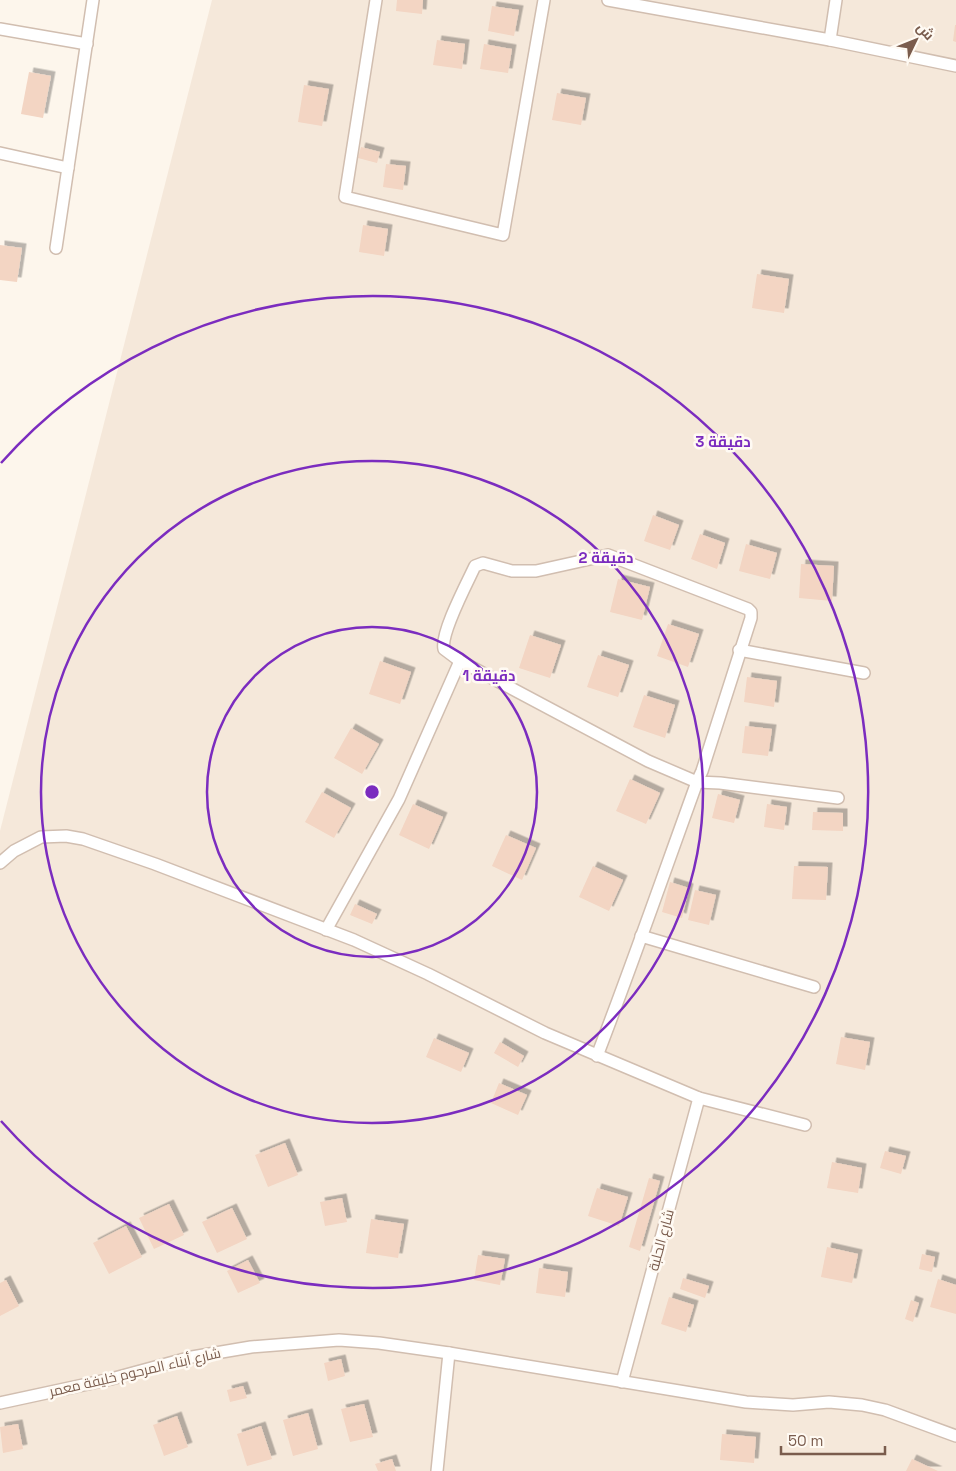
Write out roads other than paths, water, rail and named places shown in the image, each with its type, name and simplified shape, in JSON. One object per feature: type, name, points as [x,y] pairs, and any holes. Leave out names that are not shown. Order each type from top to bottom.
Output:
[{"type":"street","points":[[56,248],[93,0]]},
{"type":"street","points":[[376,0],[345,197],[503,235],[544,0]]},
{"type":"street","points":[[608,0],[830,40],[956,66]]},
{"type":"street","points":[[830,40],[836,0]]},
{"type":"street","points":[[0,29],[87,44]]},
{"type":"street","points":[[0,153],[68,168]]},
{"type":"street","points":[[597,1056],[697,782],[751,618],[751,612],[748,609],[608,555],[536,571],[512,571],[483,563],[475,566],[447,626],[443,643],[446,651],[460,661],[648,761],[697,782],[720,783],[838,798]]},
{"type":"street","points":[[740,650],[864,673]]},
{"type":"street","points":[[326,930],[399,799],[460,661]]},
{"type":"street","points":[[0,863],[14,850],[41,837],[66,836],[83,839],[155,864],[354,940],[428,974],[544,1033],[699,1098],[805,1126]]},
{"type":"street","points":[[641,936],[814,988]]},
{"type":"street","name":"شارع الحلبة","points":[[622,1382],[699,1098]]},
{"type":"street","name":"شارع أبناء المرحوم خليفة معمر","points":[[0,1403],[111,1379],[192,1356],[251,1347],[339,1340],[379,1343],[449,1353],[746,1402],[793,1405],[829,1402],[862,1405],[885,1410],[956,1436]]},
{"type":"street","points":[[436,1471],[449,1353]]}]
